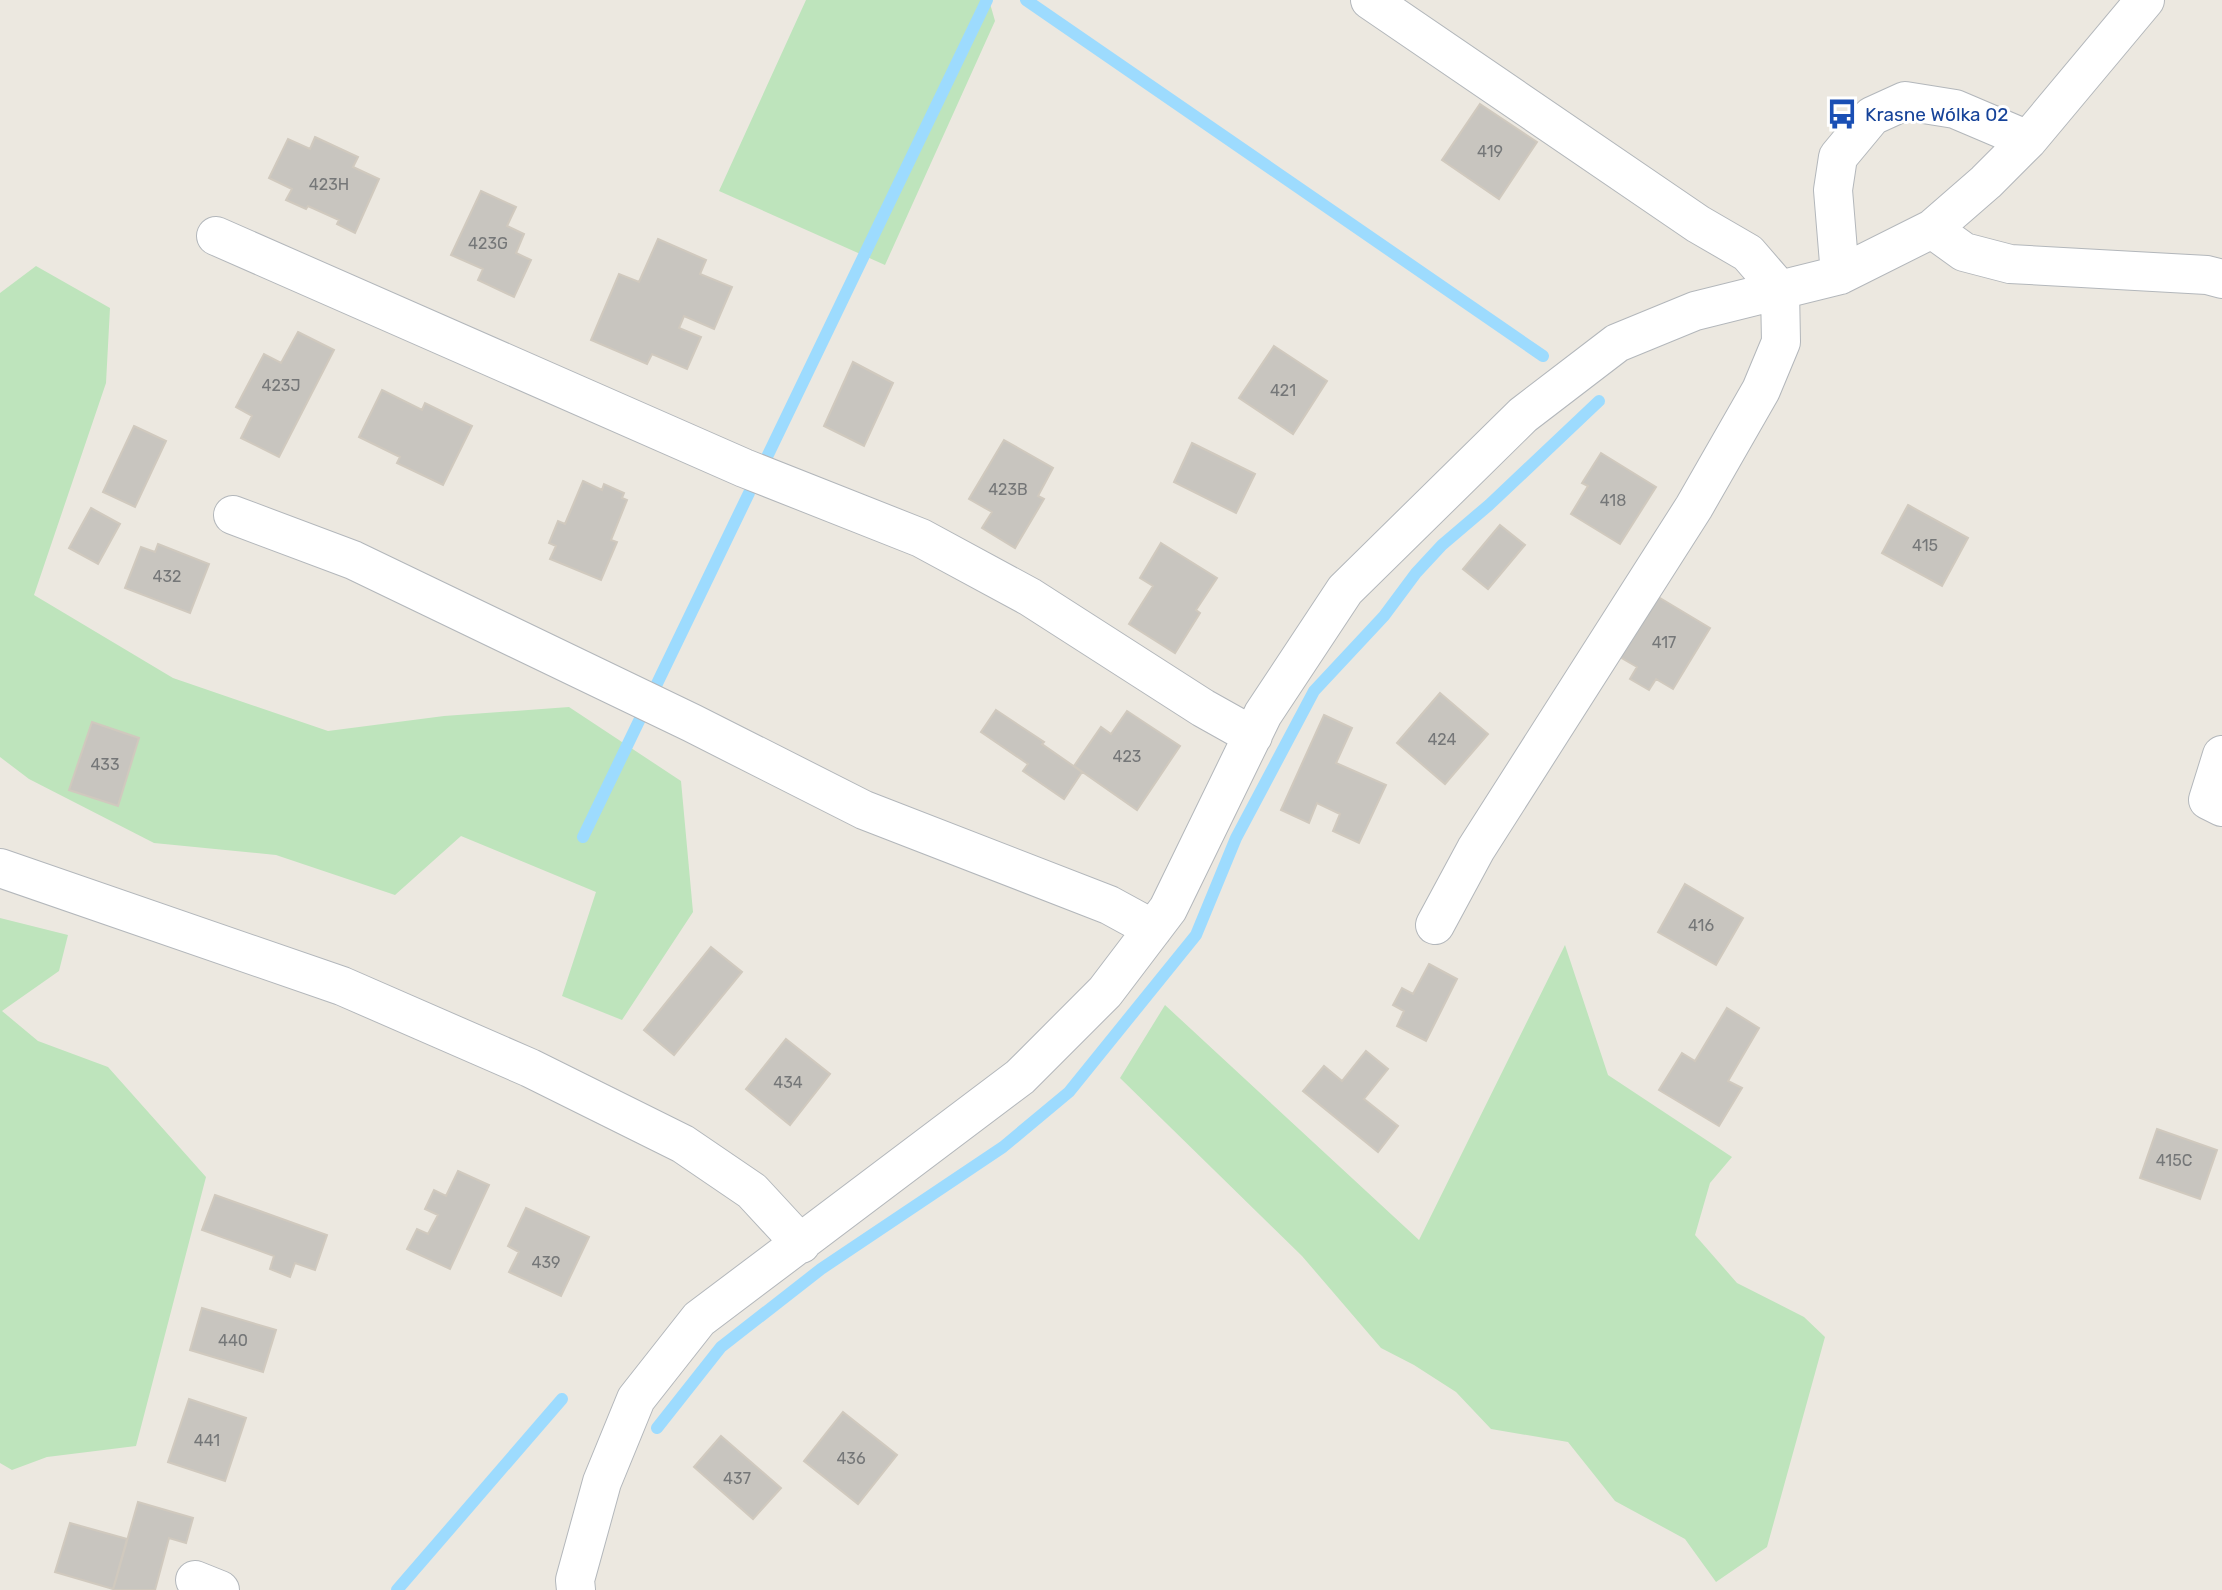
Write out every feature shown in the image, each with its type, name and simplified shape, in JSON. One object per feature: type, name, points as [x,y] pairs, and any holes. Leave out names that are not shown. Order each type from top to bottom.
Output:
[{"type":"street","points":[[1370,0],[1698,224],[1748,253],[1780,290],[1782,342],[1761,390],[1693,507],[1476,849],[1435,925]]},
{"type":"street","points":[[576,1590],[575,1580],[602,1482],[636,1399],[699,1319],[1020,1077],[1105,992],[1168,909],[1264,714],[1345,590],[1524,415],[1617,343],[1695,311],[1840,275],[1931,229],[1986,183],[2028,140],[2146,0]]},
{"type":"street","points":[[1840,275],[1833,190],[1839,157],[1872,116],[1905,101],[1955,109],[2028,140]]},
{"type":"street","points":[[1931,229],[1965,252],[2010,264],[2195,274],[2222,279]]},
{"type":"street","points":[[216,236],[744,468],[921,538],[1030,597],[1203,708],[1253,736]]},
{"type":"street","points":[[233,515],[353,560],[679,717],[864,810],[1109,905],[1153,929]]},
{"type":"street","points":[[2222,755],[2208,800],[2222,807]]},
{"type":"street","points":[[0,868],[342,986],[530,1068],[683,1144],[752,1191],[801,1244]]},
{"type":"green space","points":[[806,0],[989,0],[995,21],[885,265],[719,191]]},
{"type":"green space","points":[[36,266],[110,308],[106,383],[34,595],[173,678],[328,731],[444,716],[569,707],[681,781],[693,912],[622,1020],[562,996],[596,892],[461,836],[395,895],[276,855],[154,843],[29,779],[0,757],[0,293]]},
{"type":"green space","points":[[0,918],[68,935],[59,971],[2,1011],[38,1041],[108,1067],[206,1177],[136,1446],[47,1457],[12,1470],[0,1463]]},
{"type":"green space","points":[[1565,945],[1608,1075],[1732,1157],[1710,1183],[1695,1235],[1737,1283],[1804,1317],[1825,1337],[1767,1547],[1716,1582],[1685,1539],[1615,1501],[1568,1442],[1491,1429],[1456,1392],[1381,1348],[1302,1256],[1120,1078],[1165,1005],[1419,1240]]},
{"type":"building","points":[[1480,104],[1537,142],[1499,199],[1442,160]]},
{"type":"building","points":[[315,137],[358,157],[353,167],[379,179],[355,233],[337,224],[339,220],[308,206],[306,209],[286,200],[292,189],[269,178],[288,139],[310,149]]},
{"type":"building","points":[[481,191],[516,207],[507,226],[524,234],[516,253],[531,260],[514,297],[478,280],[483,269],[451,255]]},
{"type":"building","points":[[658,239],[706,260],[700,274],[732,287],[714,329],[684,316],[679,328],[701,337],[687,369],[652,354],[647,364],[591,340],[619,274],[639,282]]},
{"type":"building","points":[[298,332],[334,350],[279,457],[241,438],[252,416],[236,407],[264,354],[281,363]]},
{"type":"building","points":[[1274,346],[1327,381],[1293,434],[1239,398]]},
{"type":"building","points":[[853,362],[893,383],[864,446],[824,426]]},
{"type":"building","points":[[382,390],[422,410],[425,403],[472,426],[443,485],[397,463],[400,457],[359,437]]},
{"type":"building","points":[[134,426],[166,441],[135,507],[103,492]]},
{"type":"building","points":[[1004,440],[1053,468],[1038,496],[1044,499],[1015,548],[982,528],[992,512],[969,499]]},
{"type":"building","points":[[1192,443],[1255,474],[1236,513],[1174,482]]},
{"type":"building","points":[[1601,453],[1656,487],[1620,544],[1571,514],[1588,486],[1582,483]]},
{"type":"building","points":[[583,481],[602,490],[604,484],[624,493],[622,498],[627,500],[611,540],[617,542],[601,580],[550,559],[556,546],[549,543],[558,521],[565,524]]},
{"type":"building","points":[[1908,505],[1968,538],[1942,586],[1882,553]]},
{"type":"building","points":[[91,508],[120,524],[98,564],[69,548]]},
{"type":"building","points":[[1500,525],[1525,545],[1488,589],[1463,569]]},
{"type":"building","points":[[1161,543],[1217,578],[1196,610],[1200,613],[1175,653],[1129,624],[1153,586],[1140,578]]},
{"type":"building","points":[[158,544],[209,564],[190,613],[125,588],[141,547],[155,552]]},
{"type":"building","points":[[1655,595],[1710,628],[1673,689],[1656,679],[1649,690],[1630,679],[1637,667],[1618,656]]},
{"type":"building","points":[[1440,693],[1488,734],[1445,784],[1397,743]]},
{"type":"building","points":[[996,710],[1044,742],[1042,744],[1082,772],[1064,799],[1023,771],[1028,764],[981,732]]},
{"type":"building","points":[[1127,711],[1180,746],[1137,810],[1074,766],[1101,727],[1111,734]]},
{"type":"building","points":[[1324,715],[1352,728],[1336,763],[1386,785],[1359,843],[1333,831],[1340,814],[1317,803],[1309,823],[1281,810]]},
{"type":"building","points":[[92,722],[139,738],[118,806],[69,790]]},
{"type":"building","points":[[1685,884],[1743,918],[1716,965],[1658,932]]},
{"type":"building","points":[[711,947],[742,972],[674,1055],[644,1030]]},
{"type":"building","points":[[1429,964],[1457,979],[1426,1041],[1397,1026],[1404,1011],[1393,1005],[1402,988],[1413,994]]},
{"type":"building","points":[[1727,1008],[1759,1028],[1728,1081],[1742,1088],[1719,1126],[1659,1090],[1682,1053],[1695,1061]]},
{"type":"building","points":[[786,1039],[830,1074],[790,1125],[746,1089]]},
{"type":"building","points":[[1366,1051],[1388,1069],[1364,1099],[1398,1126],[1378,1152],[1303,1091],[1324,1066],[1342,1081]]},
{"type":"building","points":[[2157,1129],[2217,1150],[2200,1199],[2140,1178]]},
{"type":"building","points":[[458,1171],[489,1185],[450,1269],[407,1249],[417,1229],[428,1234],[438,1215],[425,1209],[434,1190],[446,1196]]},
{"type":"building","points":[[215,1195],[327,1235],[315,1270],[295,1263],[290,1277],[270,1269],[274,1256],[202,1230]]},
{"type":"building","points":[[526,1208],[589,1237],[561,1296],[509,1272],[519,1252],[508,1246]]},
{"type":"building","points":[[202,1308],[276,1330],[263,1372],[190,1350]]},
{"type":"building","points":[[189,1399],[246,1418],[225,1481],[168,1462]]},
{"type":"building","points":[[843,1412],[897,1455],[858,1504],[804,1461]]},
{"type":"building","points":[[721,1436],[781,1488],[753,1519],[694,1467]]},
{"type":"building","points":[[138,1502],[193,1518],[186,1543],[169,1538],[155,1590],[113,1590]]},
{"type":"building","points":[[70,1523],[127,1539],[113,1589],[55,1572]]},
{"type":"waterway","points":[[766,459],[987,0]]},
{"type":"waterway","points":[[1026,0],[1543,356]]},
{"type":"waterway","points":[[657,1428],[721,1347],[821,1269],[1003,1147],[1069,1092],[1196,935],[1236,838],[1314,691],[1384,616],[1416,573],[1442,545],[1489,505],[1599,401]]},
{"type":"waterway","points":[[583,837],[749,493]]},
{"type":"waterway","points":[[397,1590],[562,1399]]},
{"type":"place","name":"Krasne Wólka 02","points":[[1842,114]]}]
